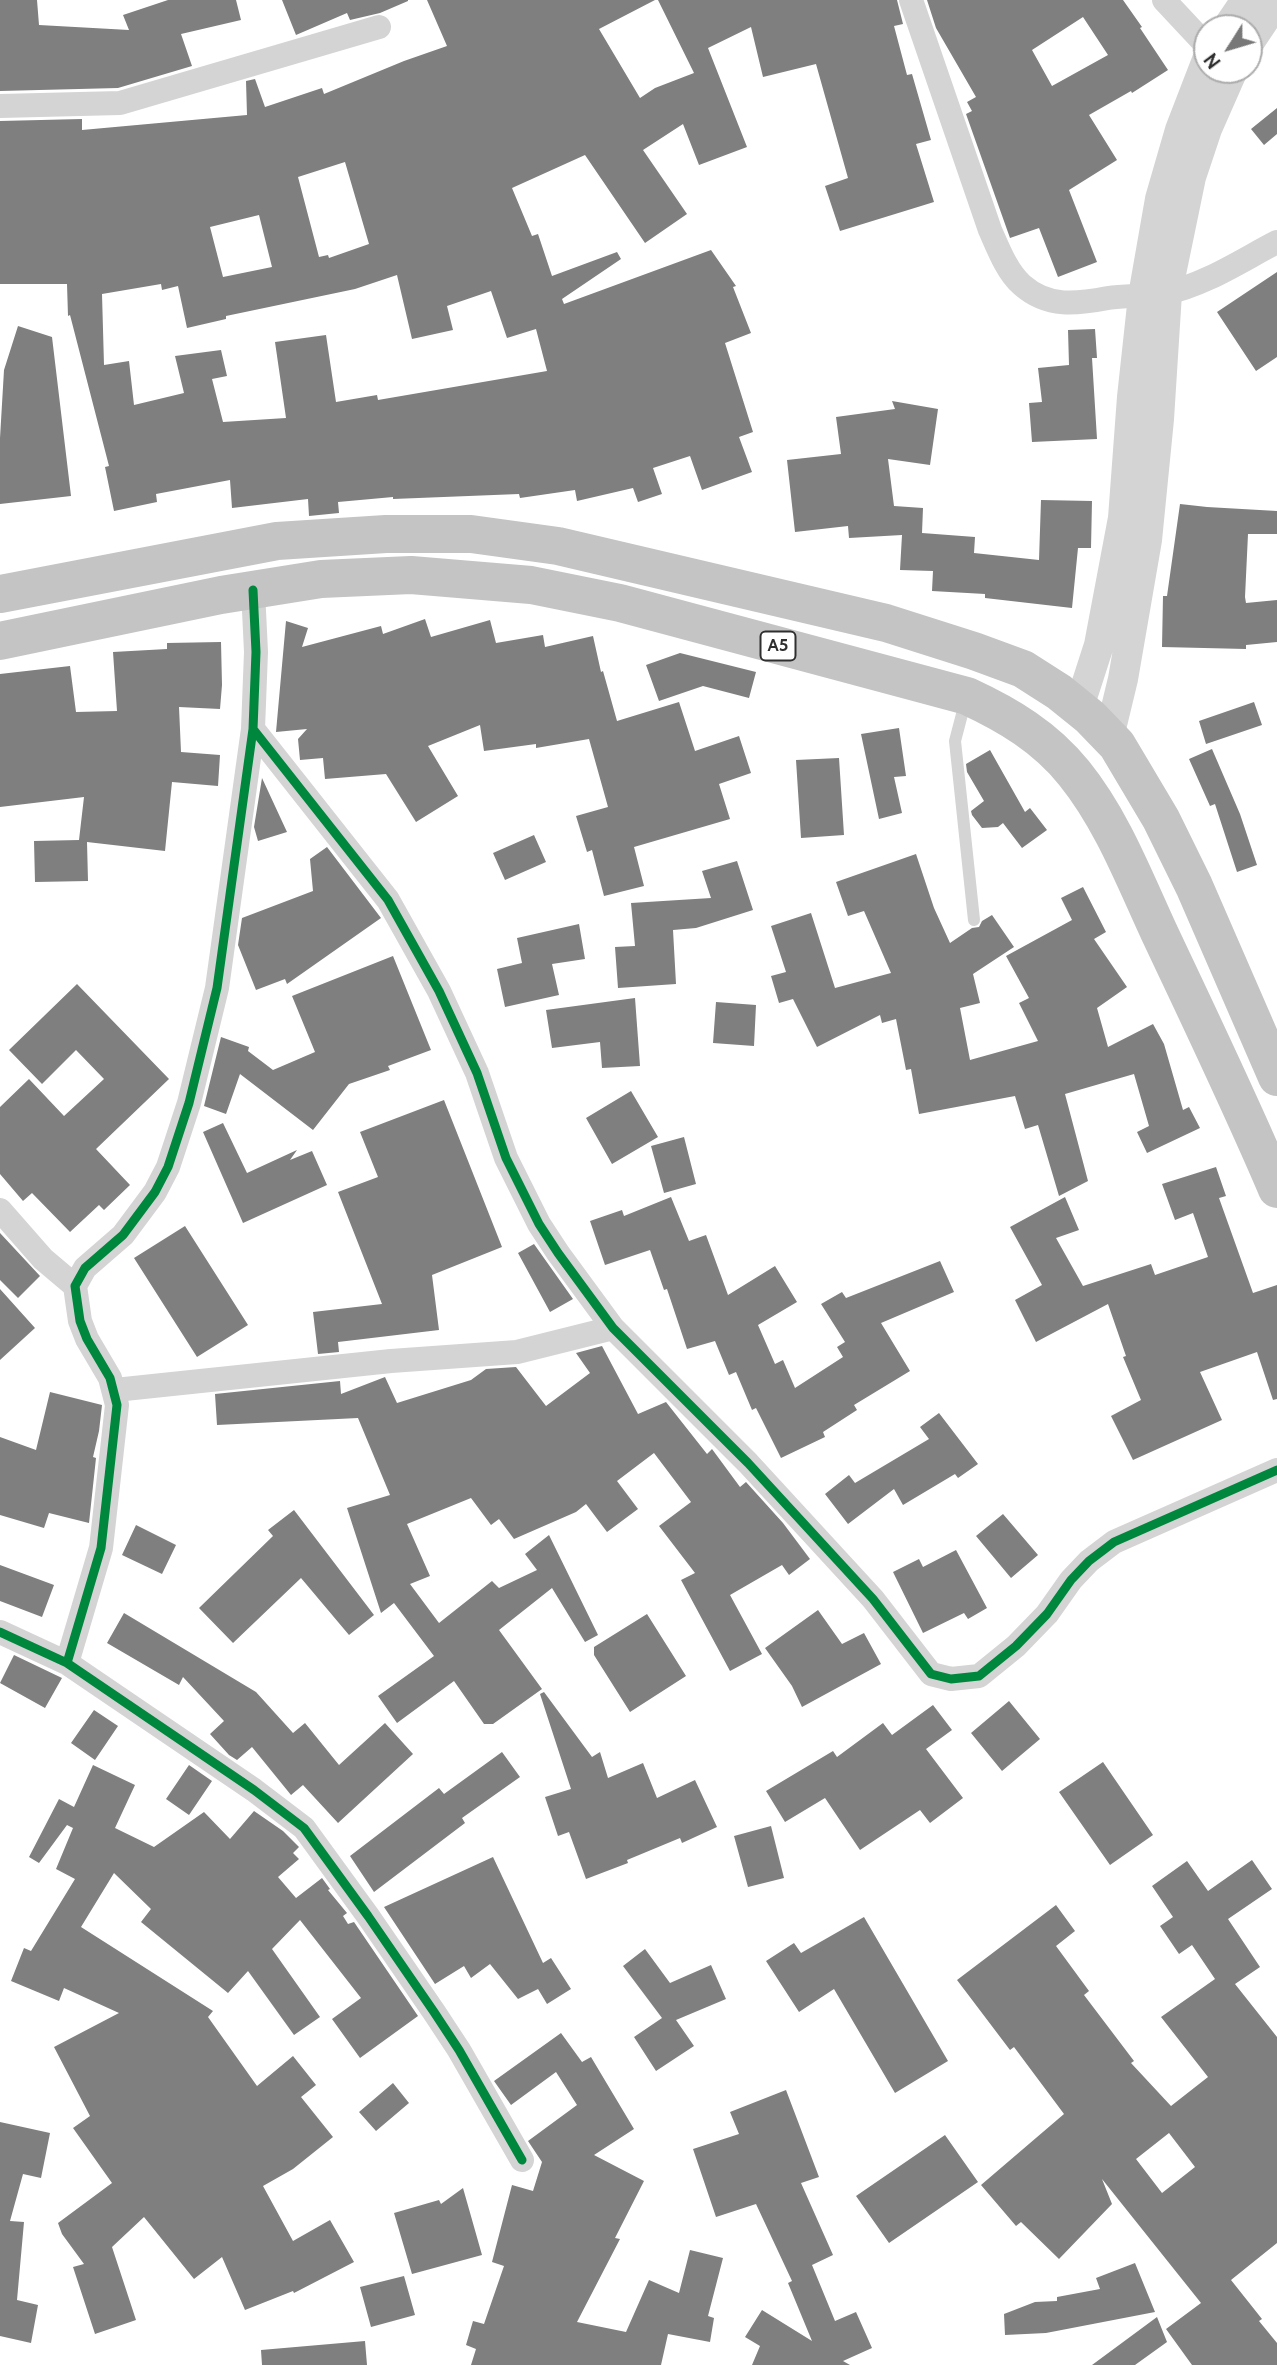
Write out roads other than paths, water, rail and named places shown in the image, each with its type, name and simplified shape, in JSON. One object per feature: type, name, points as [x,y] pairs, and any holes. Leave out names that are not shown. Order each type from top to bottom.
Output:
[{"type":"highway","name":"A5","points":[[0,594],[277,541],[386,534],[471,534],[558,546],[886,623],[1023,669],[1079,707],[1110,737],[1136,776],[1177,852],[1277,1077]]},
{"type":"highway","name":"A5","points":[[0,641],[321,579],[411,575],[531,585],[621,603],[967,696],[1004,713],[1042,739],[1074,773],[1101,812],[1241,1105],[1277,1189]]},
{"type":"highway","points":[[1241,1105],[1277,1090]]},
{"type":"street","points":[[911,0],[990,230],[1020,283],[1043,298],[1057,303],[1083,304],[1110,298],[1155,294],[1209,278],[1277,242]]},
{"type":"street","points":[[1164,0],[1193,31]]},
{"type":"street","points":[[1263,22],[1277,1]]},
{"type":"street","points":[[0,106],[120,103],[379,27]]},
{"type":"street","points":[[1110,737],[1125,673],[1147,540],[1159,419],[1155,294],[1160,199],[1180,130],[1213,84]]},
{"type":"street","points":[[1079,707],[1099,645],[1123,519],[1132,397],[1155,294]]},
{"type":"street","points":[[67,1663],[101,1548],[117,1405],[115,1390],[79,1321],[75,1286],[85,1268],[123,1235],[155,1192],[177,1143],[217,988],[253,729],[256,652],[253,590]]},
{"type":"street","points":[[253,729],[388,900],[439,991],[477,1073],[506,1158],[520,1189],[558,1253],[612,1328],[784,1502],[873,1599],[931,1675],[951,1679],[979,1676],[1017,1646],[1047,1614],[1080,1570],[1114,1542],[1277,1469]]},
{"type":"street","points":[[0,1210],[43,1259],[75,1286]]},
{"type":"street","points":[[115,1390],[365,1363],[517,1352],[612,1328]]},
{"type":"street","points":[[0,1632],[67,1663],[254,1790],[304,1828],[369,1916],[459,2050],[522,2160]]},
{"type":"lane","points":[[967,696],[955,741],[974,920]]}]
